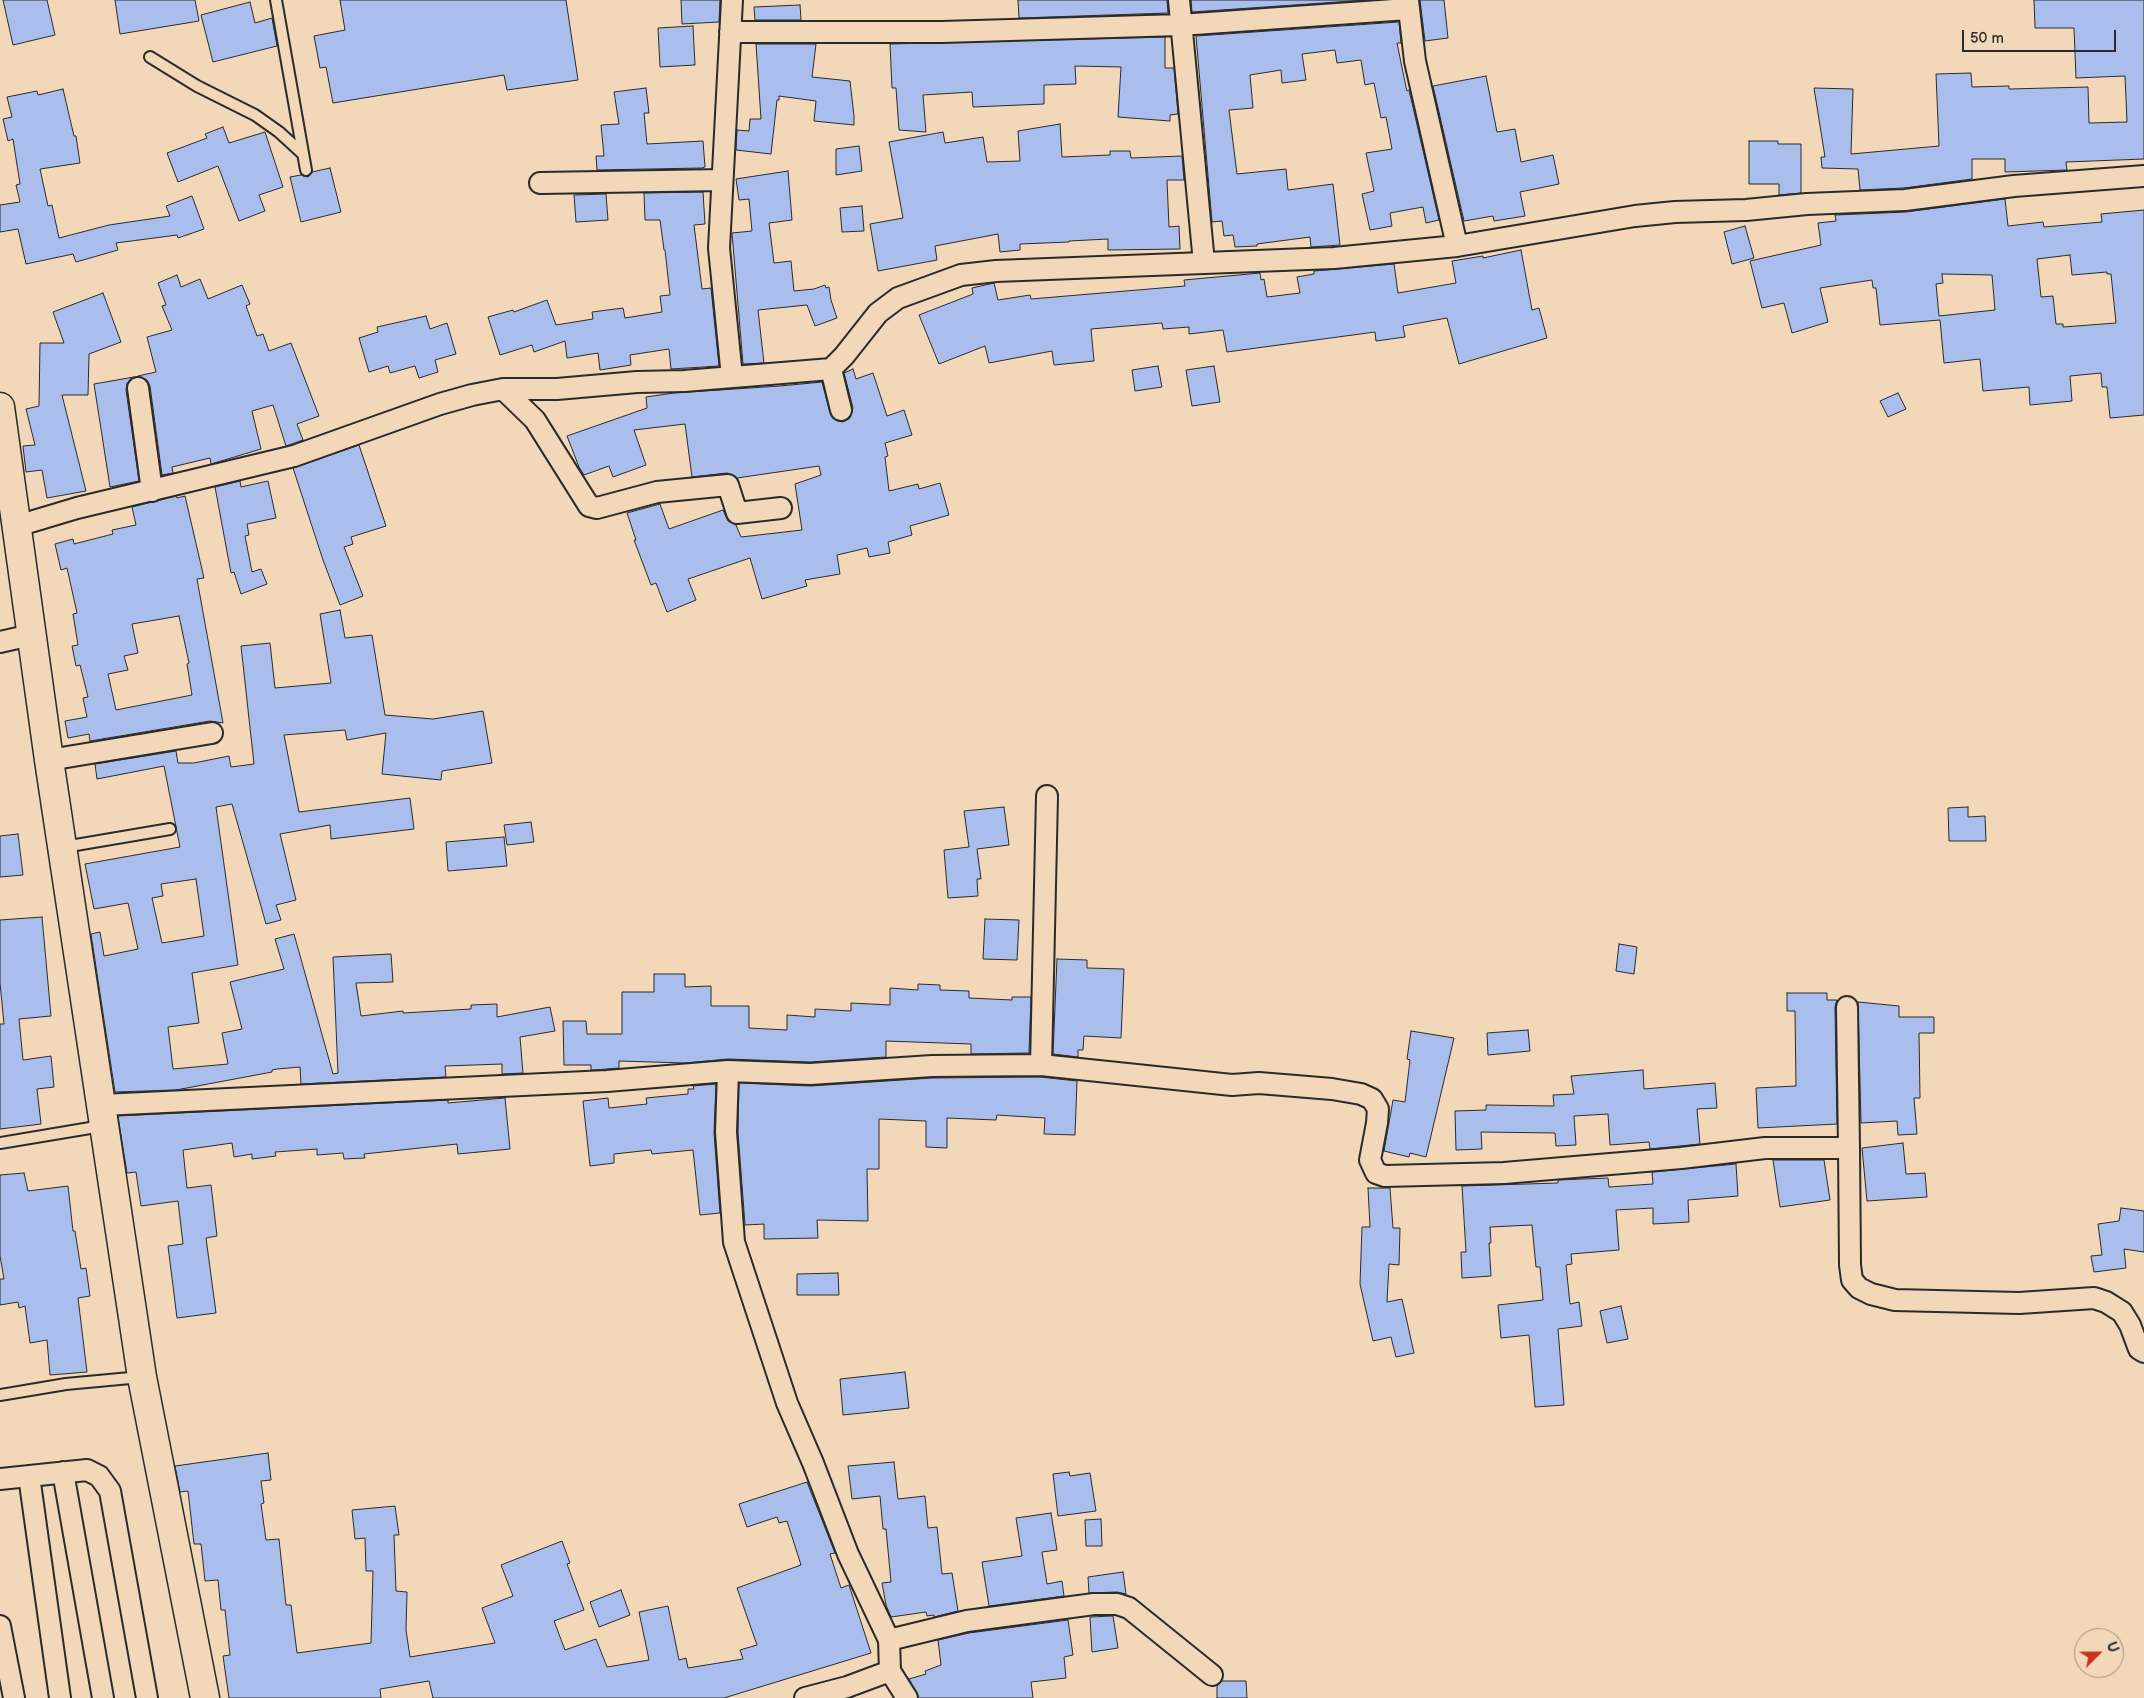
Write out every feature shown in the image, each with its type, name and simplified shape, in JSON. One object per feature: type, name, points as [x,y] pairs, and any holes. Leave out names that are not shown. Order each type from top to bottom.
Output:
[{"type":"main road","points":[[0,407],[49,760],[142,1377],[205,1698]]},
{"type":"street","points":[[732,0],[719,248],[732,377]]},
{"type":"street","points":[[1179,0],[1204,263]]},
{"type":"street","points":[[730,32],[942,32],[1180,25],[1408,4],[1415,60],[1457,246]]},
{"type":"street","points":[[17,526],[77,508],[287,459],[440,404],[503,390],[557,389],[831,368],[844,356],[878,313],[898,298],[961,275],[1006,271],[1334,258],[1457,246],[1635,216],[1674,212],[1746,210],[1807,204],[1905,200],[2014,186],[2144,176]]},
{"type":"street","points":[[540,183],[722,180]]},
{"type":"street","points":[[831,368],[841,410]]},
{"type":"street","points":[[138,388],[152,491]]},
{"type":"street","points":[[503,390],[535,420],[589,506],[597,508],[657,492],[728,485],[737,513],[780,508]]},
{"type":"street","points":[[0,642],[31,634]]},
{"type":"street","points":[[49,760],[212,732]]},
{"type":"street","points":[[1041,1066],[1047,796]]},
{"type":"street","points":[[1847,1007],[1850,1265],[1852,1280],[1859,1288],[1871,1294],[1895,1300],[2019,1303],[2094,1298],[2122,1312],[2130,1325],[2139,1349],[2144,1352]]},
{"type":"street","points":[[104,1115],[325,1093],[607,1081],[728,1071],[810,1074],[932,1066],[1041,1066],[1232,1084],[1259,1083],[1332,1089],[1361,1094],[1372,1099],[1378,1108],[1370,1160],[1376,1172],[1385,1176],[1504,1173],[1681,1158],[1764,1148],[1849,1148]]},
{"type":"street","points":[[728,1071],[726,1132],[734,1242],[787,1403],[813,1462],[848,1554],[889,1640],[890,1671],[907,1698]]},
{"type":"street","points":[[0,1479],[87,1470],[99,1476],[110,1492],[147,1698]]},
{"type":"street","points":[[63,1472],[103,1698]]},
{"type":"street","points":[[29,1476],[60,1698]]},
{"type":"street","points":[[889,1640],[967,1621],[1094,1604],[1117,1604],[1129,1608],[1212,1675]]},
{"type":"street","points":[[0,1626],[14,1698]]},
{"type":"street","points":[[805,1698],[847,1687],[890,1671]]},
{"type":"lane","points":[[276,0],[306,170]]},
{"type":"lane","points":[[150,57],[197,86],[255,116],[279,132],[302,152]]},
{"type":"lane","points":[[63,848],[170,829]]},
{"type":"lane","points":[[0,1143],[104,1115]]},
{"type":"lane","points":[[0,1395],[66,1384],[142,1377]]},
{"type":"building","points":[[3,0],[47,0],[55,35],[13,45]]},
{"type":"building","points":[[115,0],[195,0],[199,21],[120,34]]},
{"type":"building","points":[[340,0],[566,0],[578,80],[507,90],[504,75],[333,103],[326,67],[320,68],[314,36],[345,30]]},
{"type":"building","points":[[681,0],[720,0],[719,22],[682,24]]},
{"type":"building","points":[[1018,0],[1167,0],[1168,13],[1019,18]]},
{"type":"building","points":[[1191,0],[1367,0],[1192,12]]},
{"type":"building","points":[[1420,0],[1444,0],[1448,38],[1425,41]]},
{"type":"building","points":[[2034,0],[2144,0],[2144,159],[2066,162],[2067,170],[2005,172],[2005,159],[1972,159],[1972,179],[1904,188],[1860,190],[1858,169],[1822,168],[1821,157],[1825,157],[1814,88],[1853,89],[1851,154],[1939,146],[1936,74],[1971,73],[1972,87],[2009,86],[2009,89],[2088,87],[2089,123],[2127,122],[2125,76],[2076,78],[2074,28],[2035,28]]},
{"type":"building","points":[[250,2],[255,23],[272,18],[277,46],[213,62],[201,15]]},
{"type":"building","points":[[800,5],[801,20],[755,20],[754,7]]},
{"type":"building","points":[[1399,22],[1401,43],[1397,43],[1439,220],[1426,223],[1423,207],[1390,213],[1392,226],[1370,230],[1362,194],[1374,191],[1366,153],[1392,149],[1386,117],[1381,118],[1374,83],[1365,85],[1361,60],[1337,63],[1335,50],[1302,54],[1306,80],[1282,83],[1281,70],[1250,75],[1253,108],[1229,110],[1237,174],[1286,169],[1288,190],[1333,184],[1340,245],[1311,247],[1310,237],[1257,244],[1257,246],[1235,247],[1233,235],[1224,236],[1222,221],[1212,222],[1196,36]]},
{"type":"building","points":[[693,26],[695,65],[660,67],[658,28]]},
{"type":"building","points":[[1165,37],[1165,68],[1174,68],[1178,114],[1170,115],[1170,121],[1118,117],[1121,67],[1075,66],[1076,84],[1044,85],[1044,104],[973,107],[972,92],[923,95],[926,132],[899,130],[896,88],[892,88],[890,44]]},
{"type":"building","points":[[756,44],[816,44],[812,77],[850,81],[854,125],[814,121],[816,101],[779,96],[771,154],[736,150],[737,130],[749,131],[750,119],[761,119]]},
{"type":"building","points":[[1486,76],[1497,132],[1515,129],[1521,162],[1553,155],[1559,184],[1520,192],[1525,216],[1494,221],[1493,216],[1464,221],[1433,86]]},
{"type":"building","points":[[646,88],[649,113],[644,113],[647,144],[703,141],[705,167],[597,170],[596,156],[604,156],[601,125],[619,124],[614,92]]},
{"type":"building","points":[[63,89],[74,136],[76,136],[80,163],[40,169],[48,206],[52,205],[59,238],[109,225],[170,216],[166,206],[192,196],[204,229],[178,238],[177,235],[116,243],[118,250],[76,262],[73,254],[26,264],[18,229],[0,232],[0,205],[20,202],[16,185],[20,184],[13,139],[8,141],[3,119],[12,117],[7,97],[37,91],[38,95]]},
{"type":"building","points":[[1060,124],[1062,157],[1110,155],[1110,151],[1130,151],[1131,158],[1182,156],[1184,180],[1167,180],[1169,227],[1179,226],[1180,249],[1108,250],[1108,239],[1020,244],[1020,250],[1000,252],[998,234],[935,246],[937,260],[878,271],[870,224],[903,218],[889,142],[943,132],[945,143],[983,137],[987,162],[1020,161],[1018,131]]},
{"type":"building","points":[[223,127],[229,143],[265,132],[283,187],[259,195],[265,211],[239,221],[218,166],[178,182],[167,153],[207,138],[205,134]]},
{"type":"building","points":[[1749,141],[1778,141],[1778,144],[1801,144],[1801,193],[1779,195],[1779,184],[1749,184]]},
{"type":"building","points":[[859,146],[862,171],[836,175],[836,149]]},
{"type":"building","points":[[330,168],[341,212],[301,222],[290,177],[301,175],[308,177],[312,172]]},
{"type":"building","points":[[788,171],[792,220],[769,223],[774,263],[791,261],[794,291],[814,289],[825,285],[826,288],[829,287],[837,318],[815,326],[807,305],[758,310],[764,363],[743,364],[732,233],[752,231],[749,199],[739,200],[736,179]]},
{"type":"building","points":[[703,192],[705,224],[694,225],[702,289],[711,288],[719,366],[671,369],[669,349],[630,355],[631,365],[600,370],[598,353],[567,358],[565,341],[534,352],[532,345],[500,355],[488,317],[513,310],[514,312],[547,300],[556,325],[593,319],[592,312],[623,308],[625,318],[662,312],[660,296],[670,295],[665,250],[660,220],[645,220],[644,193]]},
{"type":"building","points":[[606,194],[608,220],[576,222],[574,195]]},
{"type":"building","points":[[2005,199],[2008,226],[2043,222],[2044,227],[2102,222],[2101,214],[2144,210],[2144,415],[2110,418],[2107,387],[2102,387],[2101,373],[2070,376],[2072,401],[2030,405],[2029,387],[1983,391],[1980,359],[1944,363],[1940,320],[1880,325],[1876,288],[1873,288],[1872,280],[1820,288],[1828,322],[1792,333],[1784,303],[1762,308],[1750,261],[1821,245],[1818,223],[1836,221],[1835,215],[1906,212]],"holes":[[[2070,255],[2072,275],[2107,272],[2107,274],[2111,274],[2116,323],[2063,327],[2063,324],[2056,324],[2053,296],[2041,297],[2037,259]],[[1942,274],[1992,275],[1995,310],[1939,316],[1936,284],[1943,283]]]},
{"type":"building","points":[[862,206],[864,231],[842,232],[840,208]]},
{"type":"building","points":[[1745,226],[1754,258],[1732,264],[1724,232]]},
{"type":"building","points":[[1521,250],[1532,310],[1539,308],[1547,338],[1459,364],[1447,318],[1403,326],[1405,337],[1376,341],[1375,332],[1227,352],[1223,330],[1189,334],[1189,327],[1163,329],[1162,323],[1091,329],[1094,361],[1054,365],[1052,351],[989,363],[985,346],[939,364],[919,315],[973,294],[972,288],[994,283],[998,300],[1030,295],[1031,299],[1185,286],[1184,280],[1260,273],[1261,280],[1264,279],[1267,297],[1300,293],[1297,277],[1314,274],[1314,271],[1394,264],[1398,293],[1456,283],[1452,261],[1483,256],[1483,258]]},
{"type":"building","points":[[177,275],[181,287],[200,279],[208,299],[242,285],[250,304],[246,306],[257,336],[263,334],[269,351],[291,343],[319,416],[297,424],[303,440],[286,446],[273,405],[252,411],[261,449],[211,464],[210,458],[172,467],[173,473],[162,475],[150,386],[147,380],[138,376],[156,372],[147,337],[172,330],[162,306],[166,305],[158,283]]},
{"type":"building","points":[[103,293],[121,342],[89,354],[88,395],[62,395],[86,491],[47,498],[42,470],[26,472],[23,446],[35,445],[26,409],[39,406],[40,343],[64,343],[53,312]]},
{"type":"building","points":[[426,316],[430,329],[447,323],[456,354],[435,360],[438,372],[419,378],[415,366],[390,373],[388,366],[369,372],[359,338],[378,332],[377,327]]},
{"type":"building","points":[[1158,366],[1162,387],[1135,391],[1132,370]]},
{"type":"building","points":[[1214,366],[1220,402],[1192,406],[1186,370]]},
{"type":"building","points":[[853,369],[856,379],[873,373],[887,416],[904,410],[912,435],[885,443],[888,456],[885,457],[889,491],[918,484],[919,489],[940,483],[949,515],[910,526],[912,535],[888,542],[890,553],[869,557],[867,548],[837,555],[840,574],[805,580],[807,586],[762,599],[750,558],[688,579],[696,600],[667,612],[656,583],[651,585],[634,540],[636,540],[627,513],[660,504],[669,529],[723,510],[728,521],[736,525],[741,537],[802,530],[795,484],[821,475],[819,466],[737,478],[727,473],[692,477],[685,424],[634,430],[646,465],[613,477],[609,466],[584,475],[567,436],[647,408],[646,397],[674,393],[822,382],[830,413],[837,421],[843,422],[850,418],[853,408],[844,373]]},
{"type":"building","points":[[134,377],[127,383],[126,390],[139,481],[110,487],[94,384]]},
{"type":"building","points":[[1898,393],[1906,409],[1888,417],[1880,401]]},
{"type":"building","points":[[359,445],[386,526],[351,537],[353,544],[344,547],[363,596],[340,605],[293,468]]},
{"type":"building","points":[[240,481],[241,487],[268,481],[276,518],[247,524],[249,535],[245,536],[252,572],[261,569],[267,584],[241,594],[234,572],[231,573],[215,487]]},
{"type":"building","points":[[176,496],[177,498],[185,496],[204,578],[197,579],[223,723],[210,721],[90,741],[89,734],[68,738],[65,721],[87,717],[83,698],[88,697],[80,665],[76,666],[72,646],[78,645],[73,614],[77,613],[67,568],[61,570],[55,544],[73,539],[74,544],[113,534],[112,530],[136,525],[132,507]],"holes":[[[179,616],[189,663],[187,664],[192,695],[116,710],[108,674],[128,670],[124,656],[138,653],[132,624]]]},
{"type":"building","points":[[340,610],[345,638],[372,635],[385,715],[433,719],[483,711],[492,763],[442,771],[441,780],[382,774],[386,733],[347,740],[345,730],[284,735],[299,812],[410,798],[414,829],[331,839],[330,825],[280,834],[296,900],[276,905],[281,920],[266,924],[232,804],[216,807],[238,965],[192,973],[199,1023],[168,1027],[173,1069],[228,1064],[222,1033],[242,1029],[230,982],[284,969],[275,939],[294,934],[333,1074],[338,1073],[333,957],[391,954],[393,982],[356,983],[361,1016],[403,1011],[403,1013],[471,1009],[471,1005],[497,1004],[497,1017],[550,1007],[555,1031],[520,1037],[523,1073],[502,1074],[502,1064],[445,1066],[446,1077],[301,1084],[300,1067],[277,1069],[272,1070],[272,1072],[176,1090],[115,1092],[91,934],[100,932],[104,956],[138,949],[128,903],[94,909],[85,864],[180,847],[164,766],[97,779],[95,764],[176,751],[178,763],[194,763],[229,756],[231,767],[254,764],[241,646],[270,643],[275,688],[331,683],[320,614]],"holes":[[[196,879],[204,936],[162,943],[152,898],[163,896],[161,884]]]},
{"type":"building","points":[[1004,807],[1009,845],[977,849],[981,879],[977,879],[978,896],[948,898],[944,850],[969,847],[964,811]]},
{"type":"building","points":[[1968,807],[1968,817],[1985,816],[1986,841],[1949,841],[1948,808]]},
{"type":"building","points":[[531,822],[534,842],[507,845],[504,825]]},
{"type":"building","points":[[18,834],[23,875],[0,877],[0,836]]},
{"type":"building","points":[[504,837],[507,866],[448,871],[446,842]]},
{"type":"building","points":[[42,917],[51,1016],[19,1019],[23,1060],[51,1056],[54,1087],[37,1089],[41,1124],[0,1129],[0,1024],[4,1024],[0,983],[0,920]]},
{"type":"building","points":[[985,919],[1019,920],[1017,960],[983,959]]},
{"type":"building","points":[[1619,944],[1637,947],[1634,974],[1616,971]]},
{"type":"building","points":[[1057,959],[1087,960],[1087,968],[1124,969],[1121,1038],[1084,1036],[1083,1050],[1078,1050],[1078,1057],[1053,1054]]},
{"type":"building","points":[[654,974],[685,974],[685,987],[711,986],[711,1006],[749,1006],[749,1028],[787,1030],[787,1015],[815,1017],[815,1009],[851,1011],[851,1003],[890,1005],[890,988],[918,990],[918,984],[940,985],[940,990],[969,991],[969,998],[1012,1000],[1012,997],[1031,997],[1029,1053],[971,1054],[971,1044],[886,1041],[886,1057],[810,1062],[728,1059],[685,1063],[619,1061],[619,1068],[594,1070],[591,1070],[591,1065],[564,1065],[563,1021],[586,1021],[587,1034],[622,1034],[622,992],[654,992]]},
{"type":"building","points":[[1787,993],[1827,993],[1827,1000],[1837,1000],[1835,1007],[1837,1124],[1758,1128],[1756,1088],[1796,1086],[1795,1011],[1787,1011]]},
{"type":"building","points":[[1858,1002],[1899,1006],[1899,1017],[1934,1017],[1934,1033],[1919,1033],[1920,1098],[1914,1098],[1917,1134],[1898,1135],[1897,1121],[1861,1123]]},
{"type":"building","points":[[1528,1030],[1530,1051],[1488,1055],[1487,1033]]},
{"type":"building","points":[[1411,1031],[1454,1038],[1426,1157],[1410,1153],[1409,1157],[1384,1151],[1393,1100],[1405,1102],[1410,1060],[1407,1059]]},
{"type":"building","points":[[1643,1070],[1644,1089],[1715,1083],[1717,1108],[1697,1109],[1700,1144],[1650,1149],[1649,1142],[1610,1145],[1608,1114],[1574,1116],[1576,1145],[1556,1146],[1555,1133],[1481,1132],[1482,1149],[1456,1150],[1455,1111],[1486,1110],[1486,1105],[1554,1106],[1553,1095],[1574,1094],[1571,1076]]},
{"type":"building","points":[[1040,1077],[1077,1081],[1075,1135],[1044,1134],[1045,1118],[997,1115],[996,1120],[947,1118],[947,1148],[926,1147],[926,1121],[879,1119],[879,1169],[867,1169],[868,1221],[817,1220],[818,1238],[764,1239],[764,1224],[745,1225],[738,1132],[739,1083],[811,1086],[932,1078]]},
{"type":"building","points":[[716,1084],[714,1133],[720,1213],[700,1215],[693,1150],[652,1154],[651,1150],[614,1154],[614,1163],[590,1166],[583,1101],[608,1098],[609,1108],[647,1104],[646,1098],[688,1094],[688,1089],[694,1089],[693,1086]]},
{"type":"building","points":[[505,1098],[510,1149],[458,1154],[457,1144],[364,1154],[365,1158],[344,1159],[343,1153],[317,1155],[317,1149],[275,1152],[276,1156],[252,1159],[252,1154],[234,1157],[232,1143],[183,1150],[187,1188],[211,1185],[217,1236],[206,1238],[216,1313],[177,1318],[168,1246],[183,1244],[178,1201],[141,1206],[136,1172],[127,1173],[118,1116],[448,1100],[448,1103]]},
{"type":"building","points":[[1903,1143],[1906,1174],[1925,1173],[1927,1197],[1867,1201],[1862,1148]]},
{"type":"building","points":[[1773,1160],[1824,1160],[1830,1200],[1780,1207]]},
{"type":"building","points":[[1736,1164],[1738,1196],[1688,1200],[1689,1222],[1653,1224],[1653,1208],[1616,1210],[1619,1250],[1571,1254],[1572,1264],[1566,1265],[1570,1304],[1579,1302],[1582,1326],[1558,1329],[1564,1405],[1535,1407],[1529,1335],[1501,1338],[1498,1305],[1543,1300],[1540,1267],[1536,1267],[1532,1225],[1490,1227],[1491,1276],[1462,1278],[1461,1252],[1466,1252],[1462,1186],[1558,1183],[1558,1180],[1608,1178],[1609,1187],[1653,1184],[1652,1172]]},
{"type":"building","points":[[24,1173],[28,1191],[68,1186],[73,1231],[75,1231],[81,1269],[86,1268],[90,1296],[78,1298],[87,1372],[50,1375],[47,1340],[30,1343],[25,1306],[19,1308],[18,1302],[0,1305],[0,1279],[4,1279],[0,1256],[0,1175]]},
{"type":"building","points":[[1368,1188],[1390,1188],[1393,1228],[1400,1228],[1399,1265],[1389,1264],[1387,1302],[1402,1299],[1414,1353],[1396,1357],[1391,1337],[1373,1341],[1360,1284],[1362,1227],[1370,1227]]},
{"type":"building","points":[[2121,1208],[2144,1211],[2144,1252],[2124,1249],[2126,1268],[2094,1272],[2091,1256],[2102,1255],[2098,1224],[2119,1221]]},
{"type":"building","points":[[838,1273],[839,1295],[797,1295],[797,1274]]},
{"type":"building","points":[[1621,1306],[1628,1339],[1607,1343],[1600,1311]]},
{"type":"building","points":[[905,1372],[909,1408],[843,1415],[840,1379]]},
{"type":"building","points":[[268,1453],[271,1480],[261,1481],[264,1503],[261,1504],[266,1540],[279,1539],[286,1605],[291,1605],[297,1653],[371,1643],[373,1571],[366,1571],[365,1538],[355,1539],[352,1510],[395,1506],[399,1535],[394,1535],[396,1591],[407,1592],[406,1630],[410,1657],[495,1643],[482,1608],[513,1596],[501,1565],[562,1541],[570,1563],[567,1564],[584,1610],[554,1621],[565,1650],[596,1639],[607,1667],[649,1660],[639,1612],[668,1606],[679,1660],[686,1658],[688,1668],[743,1659],[740,1650],[757,1645],[737,1588],[801,1565],[787,1521],[779,1523],[777,1517],[747,1527],[739,1504],[807,1482],[835,1553],[830,1554],[841,1588],[849,1585],[871,1653],[724,1698],[433,1698],[429,1681],[380,1689],[381,1698],[229,1698],[223,1656],[230,1655],[225,1610],[221,1610],[218,1580],[205,1581],[201,1544],[194,1544],[188,1491],[180,1492],[175,1466]]},
{"type":"building","points":[[894,1462],[898,1499],[925,1496],[928,1528],[937,1527],[942,1574],[952,1573],[958,1611],[934,1617],[934,1615],[927,1616],[926,1612],[891,1617],[886,1605],[882,1583],[891,1582],[886,1529],[883,1529],[880,1496],[852,1499],[848,1466]]},
{"type":"building","points":[[1069,1472],[1070,1476],[1090,1473],[1096,1511],[1058,1516],[1053,1474]]},
{"type":"building","points":[[1051,1513],[1057,1550],[1042,1552],[1047,1584],[1062,1581],[1064,1596],[989,1606],[982,1562],[1022,1556],[1016,1518]]},
{"type":"building","points":[[1101,1519],[1102,1546],[1086,1546],[1085,1520]]},
{"type":"building","points":[[1123,1572],[1126,1594],[1117,1592],[1089,1593],[1088,1577]]},
{"type":"building","points":[[621,1590],[630,1615],[599,1627],[590,1602]]},
{"type":"building","points":[[1113,1616],[1118,1648],[1092,1652],[1090,1617]]},
{"type":"building","points":[[1068,1620],[1073,1655],[1064,1657],[1066,1678],[1031,1682],[1033,1698],[919,1698],[909,1679],[926,1674],[925,1671],[941,1665],[938,1640],[969,1633]]},
{"type":"building","points":[[1222,1681],[1246,1681],[1247,1698],[1217,1698],[1217,1686]]}]
